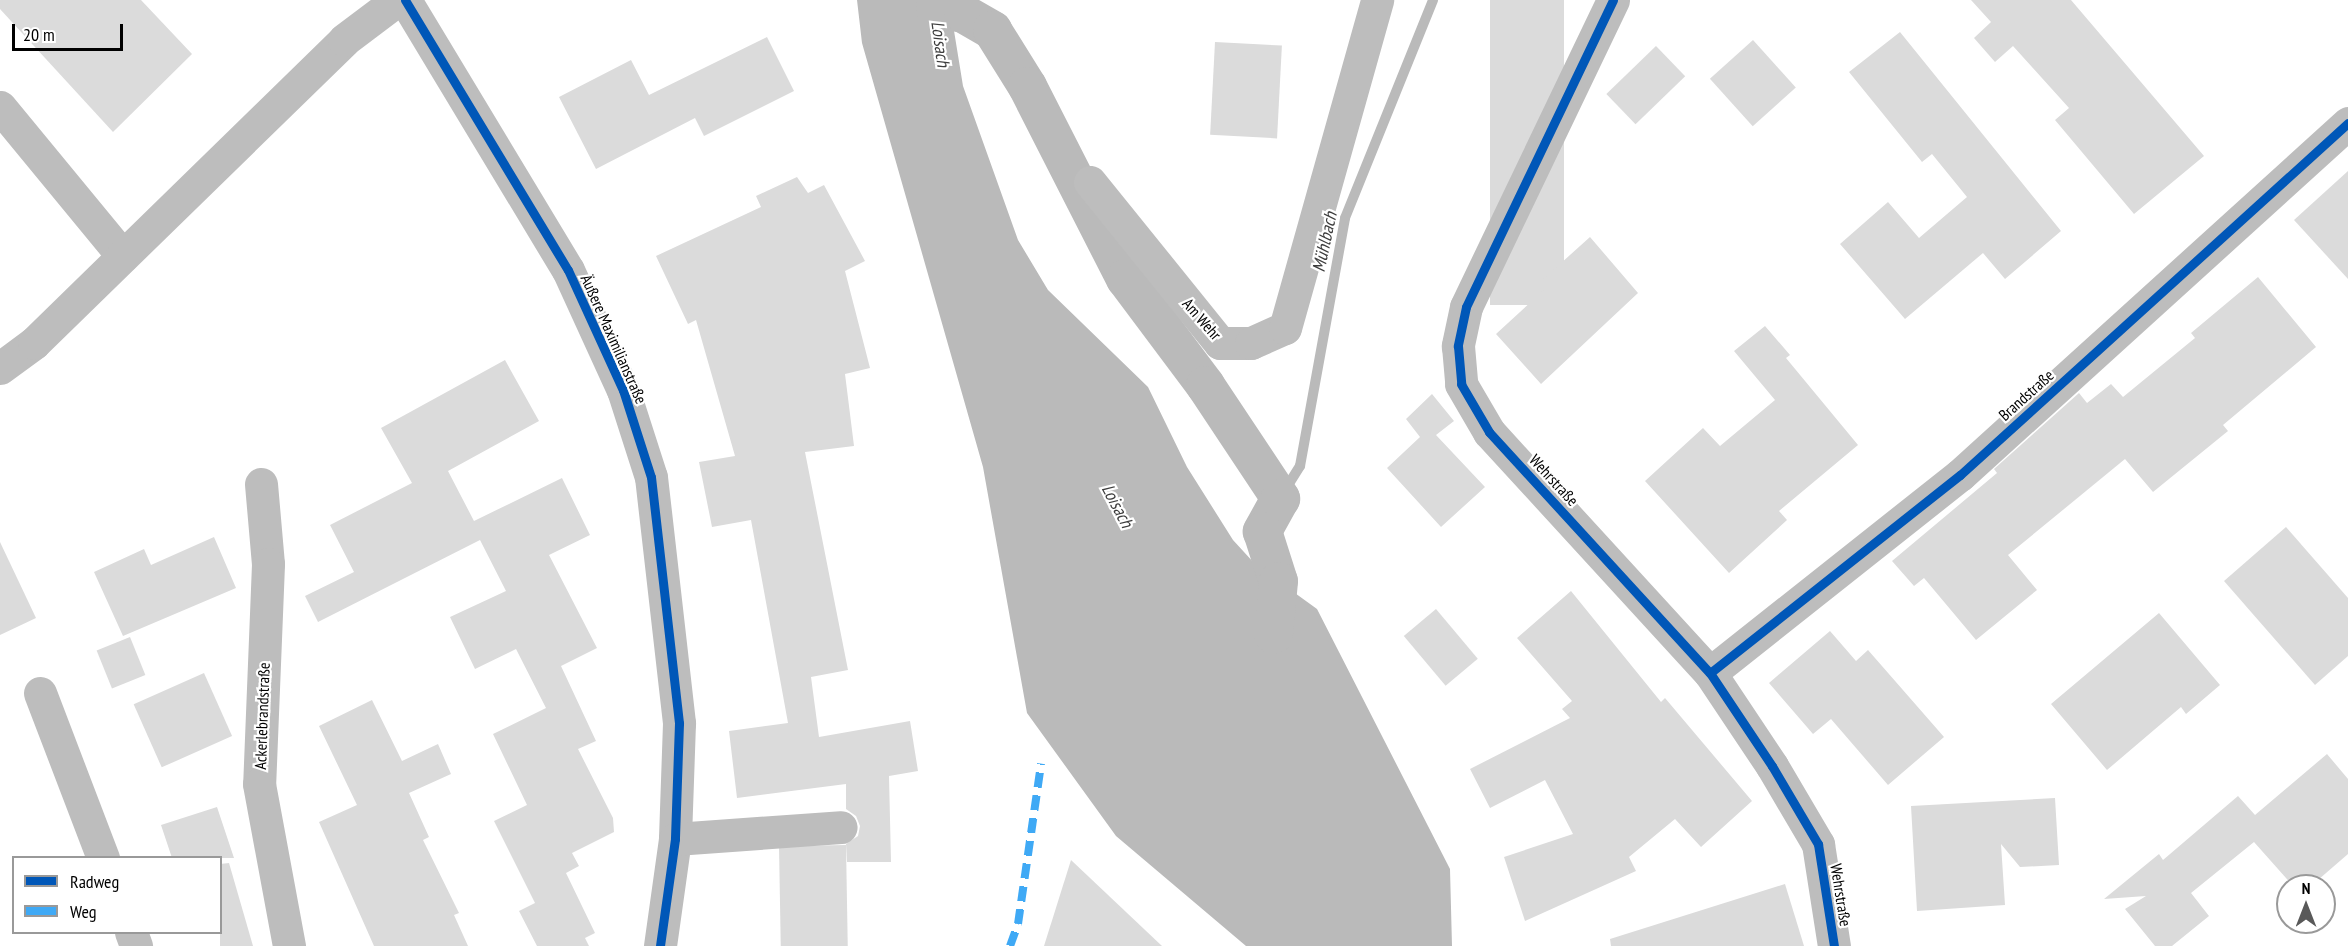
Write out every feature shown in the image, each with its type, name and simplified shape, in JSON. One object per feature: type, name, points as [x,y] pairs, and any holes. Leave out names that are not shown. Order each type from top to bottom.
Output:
[{"type":"street","points":[[0,368],[34,343],[344,40],[397,0]]},
{"type":"street","name":"Äußere Maximilianstraße","points":[[405,0],[568,270],[627,401],[651,477],[679,723],[675,839],[660,946]]},
{"type":"street","name":"Wehrstraße","points":[[1614,0],[1466,308],[1458,346],[1461,384],[1489,432],[1710,673],[1818,844],[1834,946]]},
{"type":"street","name":"Am Wehr","points":[[1090,182],[1220,343],[1251,343],[1285,328],[1375,3]]},
{"type":"street","points":[[0,107],[123,256]]},
{"type":"street","name":"Brandstraße","points":[[1710,673],[1960,475],[2348,123]]},
{"type":"street","name":"Ackerlebrandstraße","points":[[261,484],[268,564],[259,784],[289,946]]},
{"type":"street","points":[[40,693],[102,856]]},
{"type":"street","points":[[675,839],[841,826]]},
{"type":"water","name":"Loisach","points":[[857,0],[949,0],[963,86],[1018,240],[1048,290],[1148,387],[1187,467],[1233,540],[1255,564],[1317,609],[1450,869],[1452,946],[1246,946],[1116,836],[1027,713],[983,467],[862,43]]},
{"type":"building","points":[[0,0],[141,0],[192,54],[113,132],[0,9]]},
{"type":"building","points":[[1490,0],[1564,0],[1564,305],[1490,305]]},
{"type":"building","points":[[1971,0],[2071,0],[2204,156],[2134,214],[2055,120],[2069,108],[2013,46],[1995,62],[1974,38],[1991,22]]},
{"type":"building","points":[[1900,32],[2061,231],[2005,279],[1983,253],[1905,319],[1840,244],[1888,202],[1919,238],[1967,197],[1932,154],[1922,162],[1849,72]]},
{"type":"building","points":[[767,37],[794,91],[704,136],[695,118],[596,169],[559,97],[631,60],[649,95]]},
{"type":"building","points":[[1753,40],[1796,88],[1753,126],[1710,79]]},
{"type":"building","points":[[1215,42],[1282,46],[1277,138],[1210,135]]},
{"type":"building","points":[[1656,46],[1685,76],[1636,124],[1606,94]]},
{"type":"building","points":[[2348,171],[2348,279],[2294,220]]},
{"type":"building","points":[[797,177],[808,193],[824,185],[865,261],[845,271],[870,368],[845,374],[854,446],[805,452],[848,670],[811,677],[819,737],[910,721],[918,771],[889,776],[891,862],[847,862],[846,844],[858,836],[860,826],[856,816],[846,809],[846,784],[737,798],[729,731],[788,723],[751,520],[712,527],[699,462],[735,456],[696,320],[688,324],[656,256],[761,207],[756,196]]},
{"type":"building","points":[[1590,237],[1638,293],[1541,384],[1496,334],[1546,288],[1540,282]]},
{"type":"building","points":[[2258,277],[2316,347],[2223,425],[2228,431],[2153,492],[2125,459],[2008,555],[2037,590],[1976,640],[1924,578],[1914,586],[1892,561],[1997,473],[1994,469],[2079,393],[2087,403],[2111,384],[2123,397],[2195,338],[2191,333]]},
{"type":"building","points":[[1765,326],[1790,355],[1786,358],[1858,445],[1779,511],[1787,520],[1729,573],[1645,481],[1703,428],[1720,446],[1775,400],[1734,351]]},
{"type":"building","points":[[505,360],[539,421],[448,471],[474,521],[562,478],[590,535],[549,555],[597,648],[561,666],[596,741],[578,749],[613,818],[614,832],[572,853],[579,866],[566,873],[595,933],[585,938],[589,946],[537,946],[519,911],[535,903],[494,821],[527,805],[493,734],[546,708],[516,649],[475,669],[450,617],[506,591],[480,540],[318,622],[305,596],[354,572],[330,525],[412,483],[381,428]]},
{"type":"building","points":[[1432,394],[1454,421],[1436,435],[1485,487],[1441,527],[1387,468],[1420,437],[1406,419]]},
{"type":"building","points":[[2286,527],[2348,598],[2348,656],[2315,685],[2224,581]]},
{"type":"building","points":[[214,537],[236,588],[123,636],[94,572],[144,549],[151,565]]},
{"type":"building","points":[[0,542],[36,618],[0,635]]},
{"type":"building","points":[[1571,591],[1661,702],[1665,698],[1752,801],[1701,847],[1675,819],[1629,857],[1636,871],[1525,921],[1504,857],[1573,834],[1545,780],[1490,808],[1470,769],[1570,718],[1562,709],[1572,701],[1517,638]]},
{"type":"building","points":[[1436,609],[1478,659],[1446,686],[1404,636]]},
{"type":"building","points":[[2159,613],[2220,685],[2186,714],[2181,707],[2107,770],[2051,704]]},
{"type":"building","points":[[1830,631],[1856,661],[1868,650],[1944,737],[1888,785],[1831,719],[1813,734],[1769,683]]},
{"type":"building","points":[[130,637],[145,675],[112,689],[97,650]]},
{"type":"building","points":[[204,673],[232,736],[162,767],[134,704]]},
{"type":"building","points":[[372,700],[402,761],[438,744],[451,774],[409,793],[429,837],[423,840],[459,913],[454,915],[468,946],[374,946],[319,822],[357,805],[319,726]]},
{"type":"building","points":[[2327,754],[2348,779],[2348,854],[2325,874],[2282,874],[2254,842],[2191,893],[2209,916],[2172,946],[2155,946],[2125,909],[2146,896],[2104,899],[2159,854],[2163,860],[2238,796],[2255,815]]},
{"type":"building","points":[[2055,798],[2059,865],[2020,867],[2001,844],[2005,905],[1917,911],[1911,806]]},
{"type":"building","points":[[217,807],[234,858],[171,856],[161,825]]},
{"type":"building","points":[[846,845],[848,946],[781,946],[779,846]]},
{"type":"building","points":[[1071,860],[1162,946],[1044,946]]},
{"type":"building","points":[[229,863],[253,946],[220,946],[222,864]]},
{"type":"building","points":[[1785,884],[1804,946],[1611,946],[1610,939]]},
{"type":"waterway","name":"Mühlbach","points":[[1280,498],[1300,466],[1345,218],[1433,0]]},
{"type":"waterway","points":[[935,8],[963,13],[992,30],[1027,86],[1125,278],[1205,385],[1280,498],[1262,531],[1278,581],[1273,634]]},
{"type":"marked path","points":[[1010,946],[1018,924],[1041,764]]},
{"type":"cycle path","points":[[405,0],[568,270],[623,390],[651,477],[679,723],[675,839],[660,946]]},
{"type":"cycle path","points":[[1613,0],[1466,307],[1458,346],[1461,384],[1489,432],[1710,673],[1772,766],[1818,844],[1834,946]]},
{"type":"cycle path","points":[[1710,673],[1960,475],[2348,123]]}]
